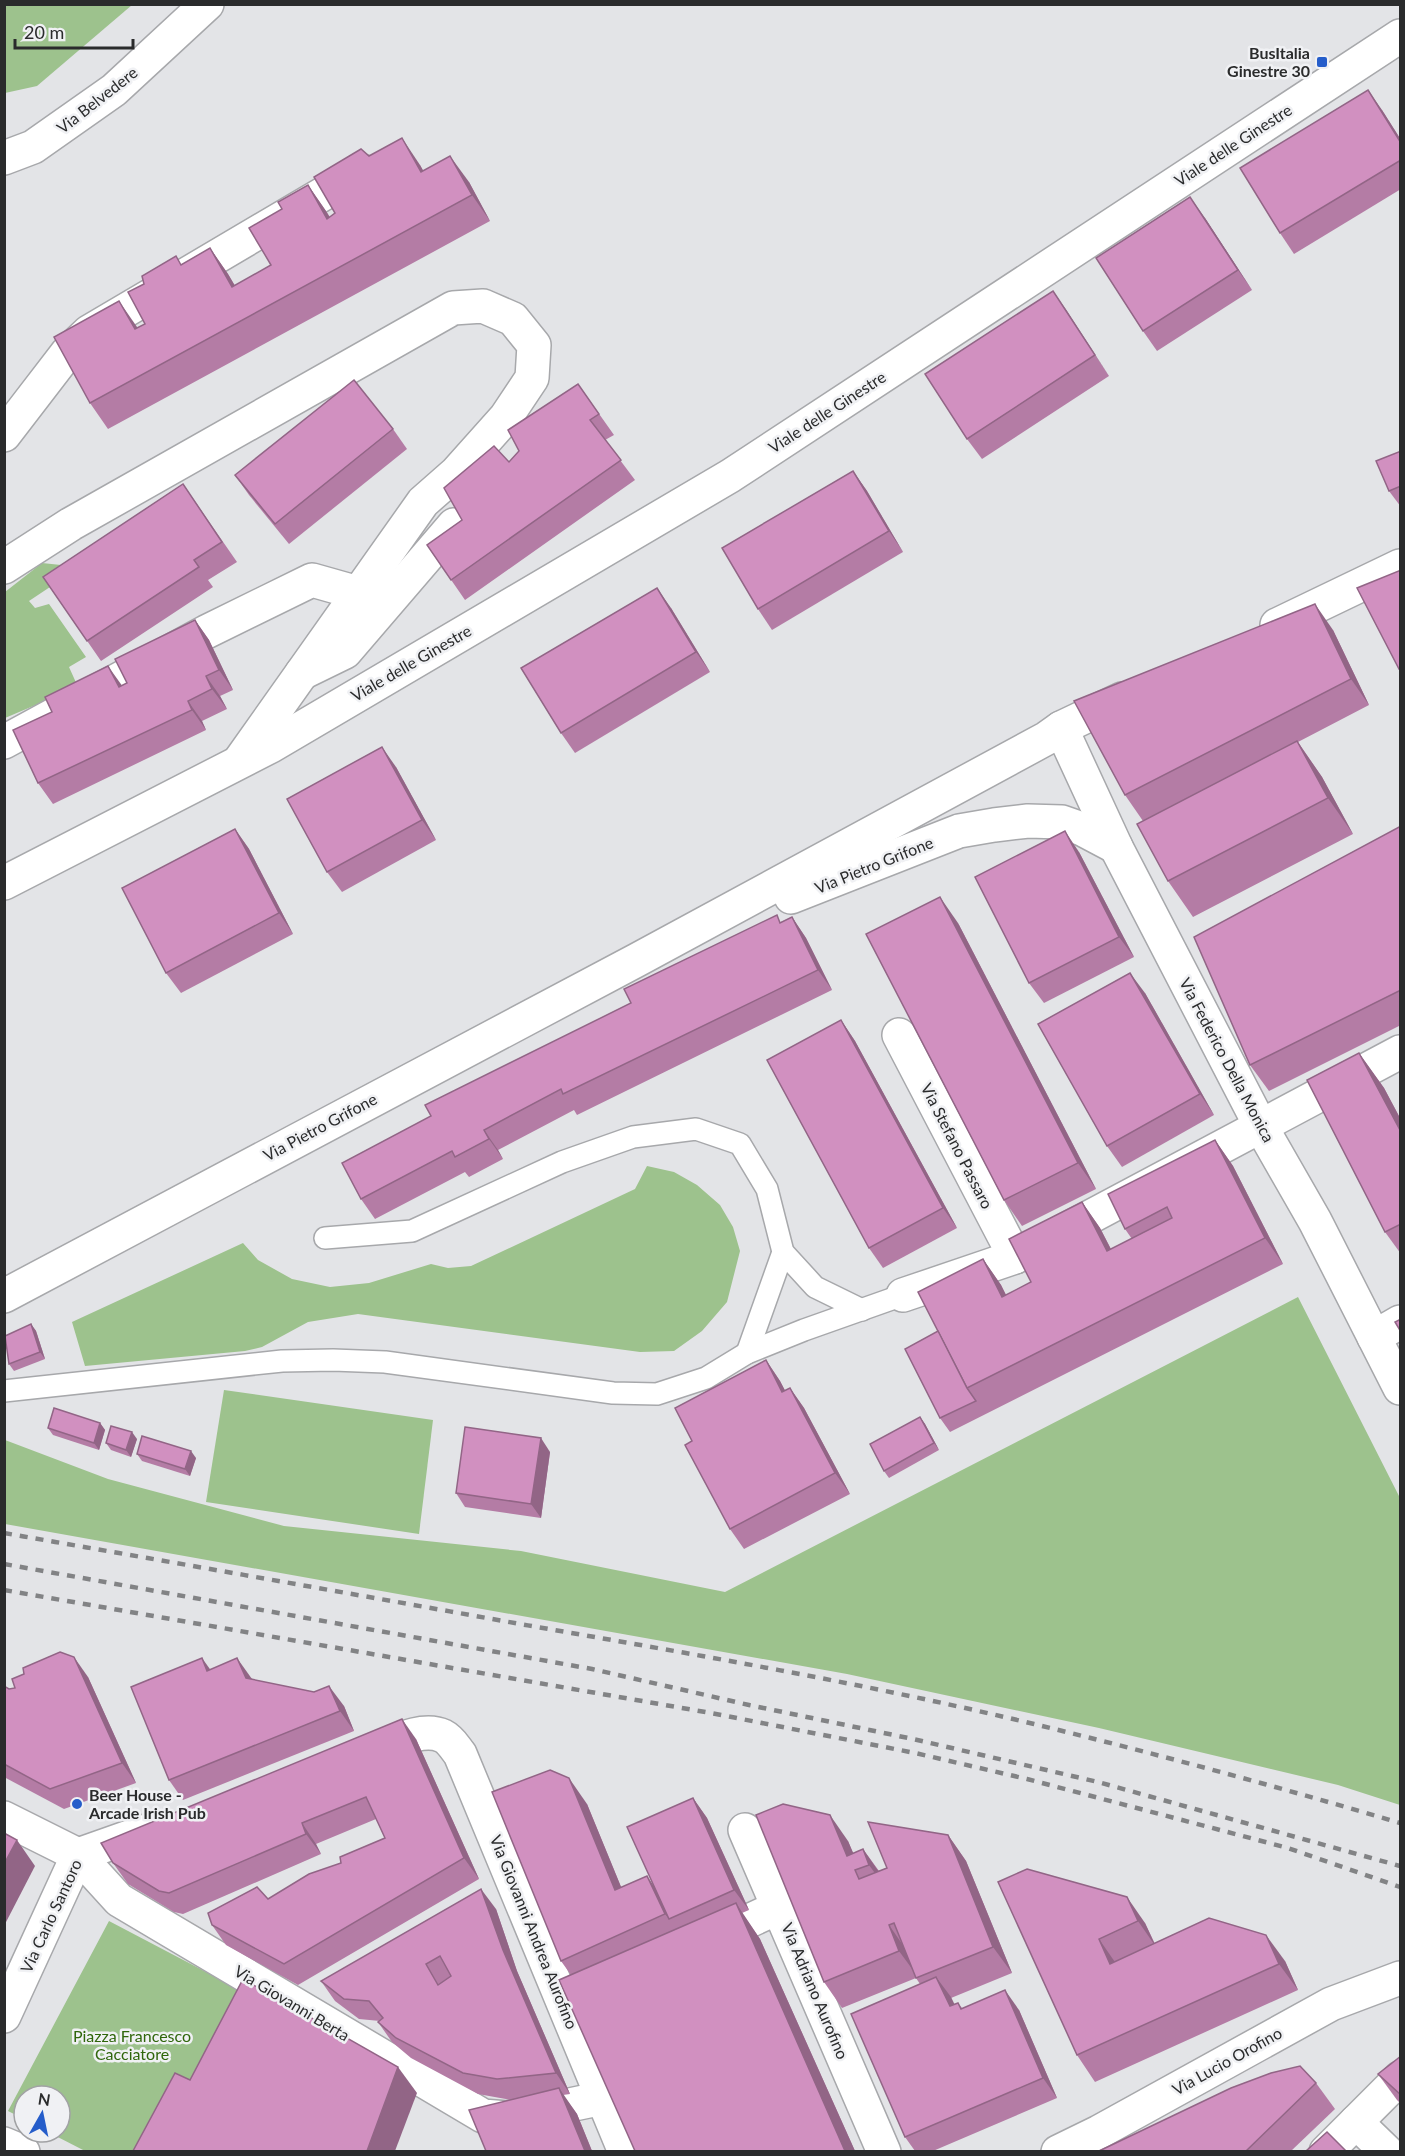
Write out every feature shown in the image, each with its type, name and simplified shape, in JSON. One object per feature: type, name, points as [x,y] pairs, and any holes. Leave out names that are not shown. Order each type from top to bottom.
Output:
[{"type":"street","name":"Via Belvedere","points":[[4,158],[33,147],[114,90],[207,4]]},
{"type":"street","name":"Viale delle Ginestre","points":[[4,883],[272,746],[730,476],[1401,36]]},
{"type":"street","points":[[4,435],[67,353],[89,332],[368,167]]},
{"type":"street","name":"Viale delle Ginestre","points":[[4,567],[71,524],[453,308],[483,306],[513,319],[534,345],[532,378],[506,417],[456,473],[423,502],[238,763]]},
{"type":"street","name":"Viale delle Ginestre","points":[[300,674],[345,652],[454,525]]},
{"type":"street","points":[[1253,637],[1401,566]]},
{"type":"street","points":[[4,742],[206,633],[312,580],[358,593]]},
{"type":"street","name":"Via Pietro Grifone","points":[[4,1296],[637,960],[1047,738],[1061,728],[1146,687]]},
{"type":"street","name":"Via Federico Della Monica","points":[[1061,728],[1116,847],[1260,1125],[1315,1221],[1387,1329],[1401,1388]]},
{"type":"street","name":"Via Pietro Grifone","points":[[637,960],[959,831],[1028,821],[1062,822],[1082,829],[1116,847]]},
{"type":"street","name":"Via Stefano Passaro","points":[[899,1035],[1014,1257]]},
{"type":"street","points":[[903,1295],[1014,1257],[1401,1052]]},
{"type":"street","name":"Via Giovanni Andrea Aurofino","points":[[346,1760],[425,1732],[442,1736],[451,1742],[460,1754],[625,2151]]},
{"type":"street","name":"Via Giovanni Berta","points":[[4,1818],[78,1855],[119,1900],[483,2116],[507,2118],[603,2098]]},
{"type":"street","name":"Via Carlo Santoro","points":[[4,2016],[78,1855],[179,1820]]},
{"type":"street","name":"Via Adriano Aurofino","points":[[745,1830],[884,2151]]},
{"type":"street","points":[[678,1953],[778,1908]]},
{"type":"street","name":"Via Lucio Orofino","points":[[1058,2151],[1099,2132],[1331,2004],[1401,1977]]},
{"type":"street","points":[[564,2005],[595,1991]]},
{"type":"street","points":[[1326,2151],[1401,2078]]},
{"type":"street","points":[[1356,2121],[1387,2151]]},
{"type":"street","points":[[4,2144],[22,2151]]},
{"type":"lane","points":[[326,1238],[412,1231],[562,1162],[633,1137],[696,1129],[740,1144],[768,1189],[783,1252],[815,1287],[862,1310]]},
{"type":"lane","points":[[747,1353],[783,1252]]},
{"type":"lane","points":[[4,1391],[282,1361],[333,1360],[385,1362],[613,1393],[657,1394],[706,1378],[747,1353],[804,1330],[903,1295]]},
{"type":"green space","points":[[4,5],[132,5],[37,86],[5,93]]},
{"type":"green space","points":[[42,563],[80,567],[29,601],[35,608],[49,604],[86,657],[69,667],[78,687],[5,718],[5,592]]},
{"type":"green space","points":[[647,1166],[674,1172],[697,1185],[720,1205],[733,1227],[740,1251],[727,1302],[702,1331],[674,1351],[640,1352],[358,1314],[308,1322],[262,1347],[245,1351],[85,1366],[72,1322],[243,1243],[258,1260],[292,1279],[330,1287],[369,1283],[431,1264],[448,1268],[471,1266],[635,1189]]},
{"type":"green space","points":[[1298,1297],[1400,1498],[1400,1805],[1338,1785],[1099,1728],[847,1674],[5,1524],[5,1440],[108,1479],[284,1526],[521,1551],[725,1592]]},
{"type":"green space","points":[[224,1390],[433,1420],[419,1534],[206,1502]]},
{"type":"green space","name":"Piazza Francesco Cacciatore","points":[[109,1921],[248,1994],[165,2151],[85,2151],[71,2144],[72,2084],[22,2084]]},
{"type":"building","points":[[1368,90],[1401,143],[1401,160],[1280,233],[1240,168]]},
{"type":"building","points":[[402,138],[421,172],[450,156],[472,195],[90,403],[54,337],[119,301],[135,329],[145,324],[128,292],[144,284],[142,276],[176,256],[181,265],[210,248],[232,287],[271,265],[249,228],[282,209],[278,202],[308,185],[327,219],[335,213],[314,177],[361,149],[369,156]]},
{"type":"building","points":[[1190,197],[1238,270],[1143,331],[1096,258]]},
{"type":"building","points":[[1053,291],[1095,355],[967,439],[925,374]]},
{"type":"building","points":[[354,380],[393,429],[275,524],[235,475]]},
{"type":"building","points":[[578,384],[599,414],[590,420],[621,460],[451,580],[427,545],[462,520],[444,488],[494,446],[509,462],[519,451],[508,430]]},
{"type":"building","points":[[1401,451],[1401,486],[1389,491],[1376,461]]},
{"type":"building","points":[[853,471],[889,531],[758,609],[722,548]]},
{"type":"building","points":[[183,484],[222,542],[194,560],[199,567],[87,641],[43,577]]},
{"type":"building","points":[[1401,570],[1401,668],[1399,669],[1357,588]]},
{"type":"building","points":[[657,588],[696,652],[561,733],[521,668]]},
{"type":"building","points":[[1315,604],[1351,679],[1125,795],[1074,701]]},
{"type":"building","points":[[195,620],[219,670],[206,676],[212,689],[188,701],[192,710],[38,783],[13,730],[52,712],[45,697],[108,666],[119,687],[127,683],[115,659]]},
{"type":"building","points":[[1297,741],[1328,798],[1168,881],[1137,824]]},
{"type":"building","points":[[382,747],[422,820],[327,872],[287,799]]},
{"type":"building","points":[[1401,826],[1401,990],[1250,1065],[1194,937]]},
{"type":"building","points":[[235,829],[279,913],[166,973],[122,888]]},
{"type":"building","points":[[1065,831],[1119,937],[1029,983],[975,877]]},
{"type":"building","points":[[940,897],[1078,1163],[1004,1200],[866,934]]},
{"type":"building","points":[[777,915],[780,923],[792,917],[818,970],[563,1094],[561,1089],[484,1130],[489,1139],[455,1157],[452,1151],[361,1199],[342,1163],[431,1116],[425,1105],[631,1003],[624,989]]},
{"type":"building","points":[[1130,973],[1200,1094],[1107,1146],[1038,1024]]},
{"type":"building","points":[[841,1020],[943,1208],[869,1248],[767,1060]]},
{"type":"building","points":[[1359,1053],[1401,1132],[1401,1224],[1385,1232],[1307,1080]]},
{"type":"building","points":[[1215,1140],[1265,1238],[967,1388],[918,1292],[983,1259],[1002,1297],[1031,1282],[1009,1239],[1082,1202],[1107,1251],[1172,1218],[1167,1207],[1125,1229],[1108,1194]]},
{"type":"building","points":[[1401,1319],[1401,1332],[1395,1322]]},
{"type":"building","points":[[31,1324],[40,1352],[9,1364],[5,1336]]},
{"type":"building","points":[[938,1331],[976,1401],[940,1418],[905,1349]]},
{"type":"building","points":[[766,1360],[782,1392],[790,1388],[835,1473],[730,1529],[685,1445],[692,1441],[675,1408]]},
{"type":"building","points":[[54,1408],[100,1423],[94,1443],[48,1428]]},
{"type":"building","points":[[920,1417],[934,1443],[884,1471],[870,1444]]},
{"type":"building","points":[[111,1426],[132,1432],[126,1450],[106,1443]]},
{"type":"building","points":[[465,1427],[541,1438],[531,1504],[456,1493]]},
{"type":"building","points":[[142,1436],[191,1451],[185,1469],[137,1454]]},
{"type":"building","points":[[60,1652],[74,1657],[122,1763],[50,1789],[4,1764],[4,1686],[9,1689],[15,1688],[12,1679],[24,1674],[23,1668]]},
{"type":"building","points":[[202,1658],[207,1671],[237,1658],[246,1678],[314,1692],[329,1686],[340,1711],[169,1780],[131,1687]]},
{"type":"building","points":[[402,1719],[464,1858],[284,1964],[212,1925],[208,1913],[257,1887],[268,1899],[309,1874],[341,1863],[340,1857],[385,1838],[366,1797],[302,1823],[306,1834],[169,1893],[159,1891],[113,1863],[101,1843]]},
{"type":"building","points":[[550,1770],[569,1778],[615,1890],[647,1876],[665,1914],[561,1961],[492,1792]]},
{"type":"building","points":[[693,1798],[734,1890],[669,1919],[627,1827]]},
{"type":"building","points":[[783,1804],[830,1815],[847,1856],[863,1849],[869,1865],[855,1870],[859,1879],[887,1868],[868,1822],[948,1835],[993,1947],[916,1978],[894,1923],[889,1925],[899,1951],[824,1982],[756,1815]]},
{"type":"building","points":[[4,1833],[17,1840],[4,1864]]},
{"type":"building","points":[[1027,1869],[1127,1897],[1138,1921],[1099,1939],[1110,1964],[1209,1918],[1266,1935],[1279,1964],[1077,2055],[998,1882]]},
{"type":"building","points":[[481,1889],[503,1950],[556,2073],[497,2079],[463,2073],[396,2038],[378,2022],[383,2018],[369,2001],[344,1999],[321,1981]],"holes":[[[440,1956],[451,1976],[438,1985],[426,1964]]]},
{"type":"building","points":[[736,1903],[845,2151],[635,2151],[559,1980]]},
{"type":"building","points":[[936,1977],[950,2006],[958,2003],[961,2009],[1005,1990],[1043,2078],[905,2137],[851,2014]]},
{"type":"building","points":[[243,1979],[398,2067],[367,2151],[133,2151],[175,2073],[190,2080]]},
{"type":"building","points":[[1401,2056],[1401,2095],[1378,2074]]},
{"type":"building","points":[[1300,2066],[1316,2083],[1246,2151],[1099,2151],[1231,2088],[1271,2073]]},
{"type":"building","points":[[559,2088],[585,2151],[486,2151],[469,2110]]},
{"type":"building","points":[[1327,2132],[1346,2151],[1306,2151]]},
{"type":"railway","points":[[4,1533],[713,1658],[906,1695],[1126,1747],[1400,1823]]},
{"type":"railway","points":[[4,1564],[592,1669],[1098,1782],[1400,1866]]},
{"type":"railway","points":[[4,1590],[711,1713],[915,1753],[1027,1779],[1288,1848],[1400,1887]]},
{"type":"place","name":"BusItalia Ginestre 30","points":[[1322,62]]},
{"type":"place","name":"Beer House - Arcade Irish Pub","points":[[77,1804]]}]
